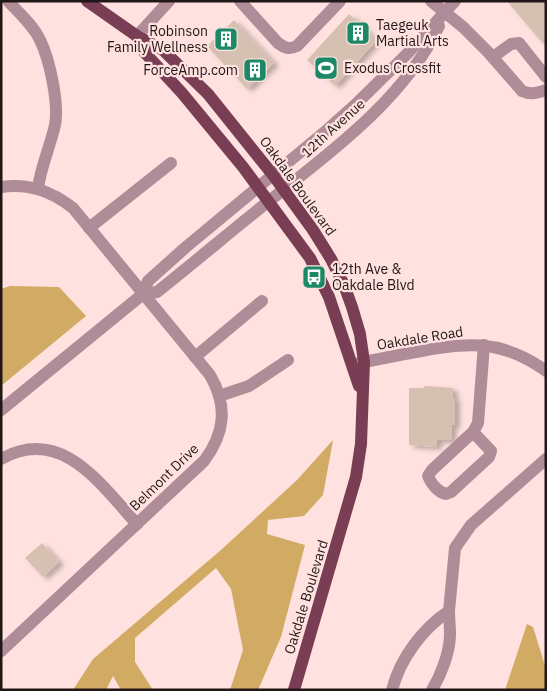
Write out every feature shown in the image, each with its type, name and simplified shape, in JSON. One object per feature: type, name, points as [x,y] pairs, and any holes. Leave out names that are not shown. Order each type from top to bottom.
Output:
[{"type":"main road","name":"Oakdale Boulevard","points":[[86,1],[137,36],[164,50],[208,94],[274,175],[313,230],[344,285],[360,334],[358,363],[362,395],[361,444],[356,477],[294,690]]},
{"type":"main road","name":"Oakdale Boulevard","points":[[137,36],[144,53],[182,93],[269,201],[310,258],[320,276],[358,363]]},
{"type":"street","points":[[1,187],[24,186],[38,188],[40,172],[55,125],[56,106],[52,79],[40,40],[33,29],[8,1]]},
{"type":"street","points":[[137,36],[168,1]]},
{"type":"street","points":[[240,1],[278,43],[285,48],[292,49],[340,1]]},
{"type":"street","points":[[431,1],[463,26],[522,91],[528,94],[536,94],[546,90]]},
{"type":"street","name":"12th Avenue","points":[[1,410],[142,294],[148,281],[186,247],[274,175],[362,99],[446,13],[455,1]]},
{"type":"street","name":"12th Avenue","points":[[142,294],[157,292],[345,139],[390,94],[434,37],[446,13]]},
{"type":"street","points":[[493,58],[511,44],[519,43],[546,77]]},
{"type":"street","points":[[89,228],[171,163]]},
{"type":"street","name":"Belmont Drive","points":[[1,651],[204,461],[212,450],[221,426],[222,413],[219,396],[210,375],[73,208],[38,188]]},
{"type":"street","points":[[195,357],[262,301]]},
{"type":"street","points":[[473,432],[488,447],[490,452],[488,456],[451,492],[446,494],[440,492],[428,476],[473,432],[478,422],[484,345]]},
{"type":"street","name":"Oakdale Road","points":[[358,363],[438,347],[484,345],[505,349],[520,355],[546,372]]},
{"type":"street","points":[[219,396],[248,386],[288,360]]},
{"type":"street","points":[[1,459],[15,452],[28,450],[51,450],[64,454],[88,471],[137,524]]},
{"type":"street","points":[[432,690],[442,667],[450,636],[448,611],[455,548],[471,525],[546,459]]},
{"type":"street","points":[[392,690],[395,677],[414,644],[439,617],[448,611]]},
{"type":"shaded area","points":[[10,286],[59,287],[86,316],[1,386],[1,289]]},
{"type":"shaded area","points":[[333,440],[323,495],[304,516],[268,520],[267,534],[305,545],[281,637],[258,690],[230,690],[243,650],[231,589],[216,568],[135,638],[135,662],[153,690],[121,690],[113,676],[106,690],[73,690],[93,659],[221,550],[297,480]]},
{"type":"shaded area","points":[[527,624],[533,627],[546,669],[546,690],[505,690]]},
{"type":"building","points":[[507,1],[546,1],[546,46],[539,39]]},
{"type":"building","points":[[349,14],[377,40],[335,86],[307,60]]},
{"type":"building","points":[[234,20],[274,63],[247,89],[207,46]]},
{"type":"building","points":[[424,386],[453,388],[455,425],[452,425],[451,440],[437,440],[437,447],[409,445],[409,388],[424,388]]},
{"type":"building","points":[[42,543],[59,562],[43,577],[25,558]]},
{"type":"place","name":"Taegeuk Martial Arts","points":[[358,33]]},
{"type":"place","name":"Robinson Family Wellness","points":[[226,39]]},
{"type":"place","name":"Exodus Crossfit","points":[[326,68]]},
{"type":"place","name":"ForceAmp.com","points":[[255,70]]},
{"type":"place","name":"12th Ave & Oakdale Blvd","points":[[314,277]]}]
